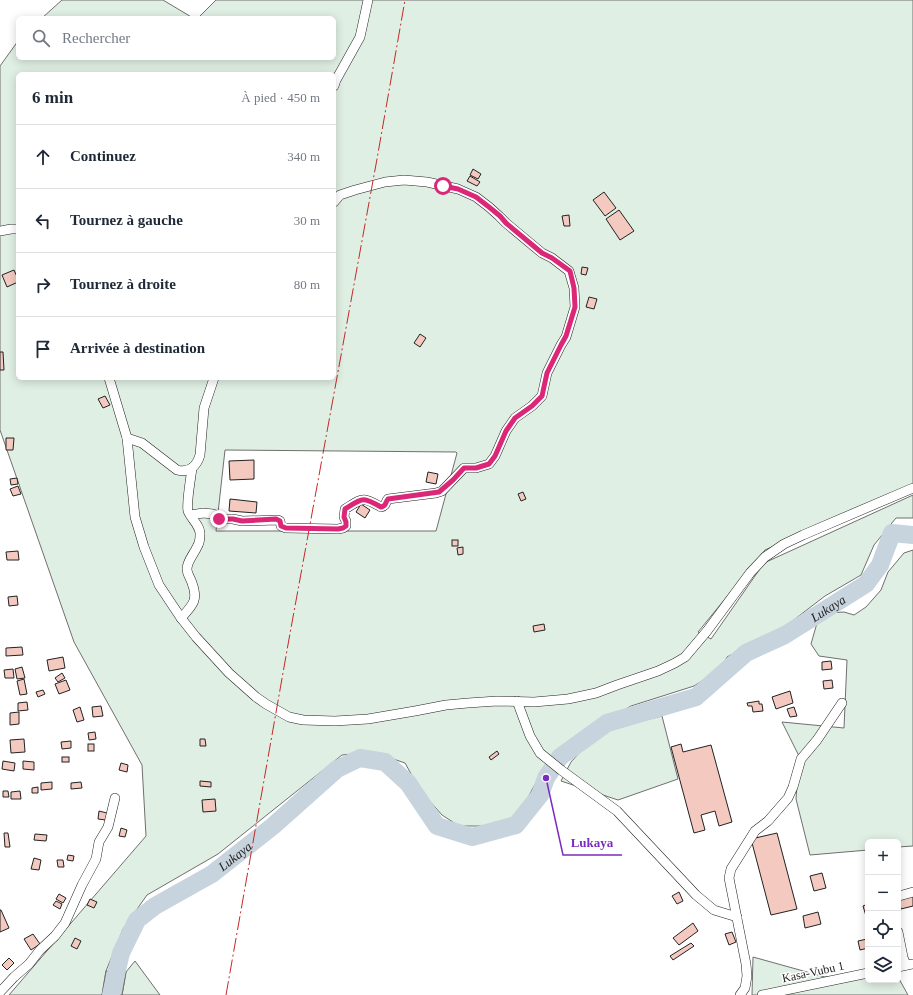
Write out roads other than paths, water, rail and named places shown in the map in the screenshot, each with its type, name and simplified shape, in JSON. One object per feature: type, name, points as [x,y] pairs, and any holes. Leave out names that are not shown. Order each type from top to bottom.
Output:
[{"type":"street","points":[[336,80],[360,37],[368,0]]},
{"type":"street","points":[[191,515],[203,513],[213,514],[219,519],[233,519],[242,521],[276,519],[280,521],[281,526],[286,528],[343,528],[346,526],[344,517],[345,509],[360,500],[368,499],[381,507],[384,507],[388,499],[436,493],[442,491],[464,468],[476,468],[489,464],[495,456],[506,431],[515,418],[532,406],[542,396],[547,373],[566,336],[575,307],[574,288],[570,271],[552,258],[542,253],[476,197],[458,189],[427,182],[404,180],[385,182],[355,190],[340,195],[336,200]]},
{"type":"street","points":[[0,231],[16,229]]},
{"type":"street","points":[[110,380],[127,438],[135,517],[144,547],[159,585],[181,618],[196,637],[234,678],[256,697],[277,711],[289,717],[303,720],[335,721],[368,718],[446,705],[497,701],[534,702],[568,699],[596,693],[658,671],[685,657],[707,631],[750,573],[765,557],[784,544],[802,535],[913,488]]},
{"type":"street","points":[[127,438],[142,443],[177,470],[182,471],[192,468],[199,460],[204,408],[213,380]]},
{"type":"street","points":[[181,618],[193,604],[196,597],[187,572],[188,563],[198,545],[200,533],[188,510],[187,504],[192,468]]},
{"type":"street","points":[[517,701],[530,736],[540,753],[617,811],[696,896],[714,910],[737,917]]},
{"type":"street","points":[[740,995],[745,988],[747,976],[729,878],[730,869],[756,831],[768,821],[788,798],[793,788],[801,759],[817,740],[842,703]]},
{"type":"street","points":[[0,992],[29,964],[65,923],[82,885],[96,859],[100,842],[108,827],[115,798]]},
{"type":"street","points":[[901,895],[913,892]]},
{"type":"street","points":[[901,947],[906,965]]},
{"type":"street","name":"Kasa-Vubu 1","points":[[762,995],[865,974]]},
{"type":"waterway","name":"Lukaya","points":[[111,995],[121,953],[137,920],[155,906],[212,874],[273,826],[337,769],[360,758],[385,762],[408,783],[437,826],[472,837],[516,825],[540,795],[546,778],[560,757],[607,723],[696,697],[746,653],[785,635],[866,584],[880,565],[892,533],[913,535]]},
{"type":"place","name":"Lukaya","points":[[546,778]]}]
